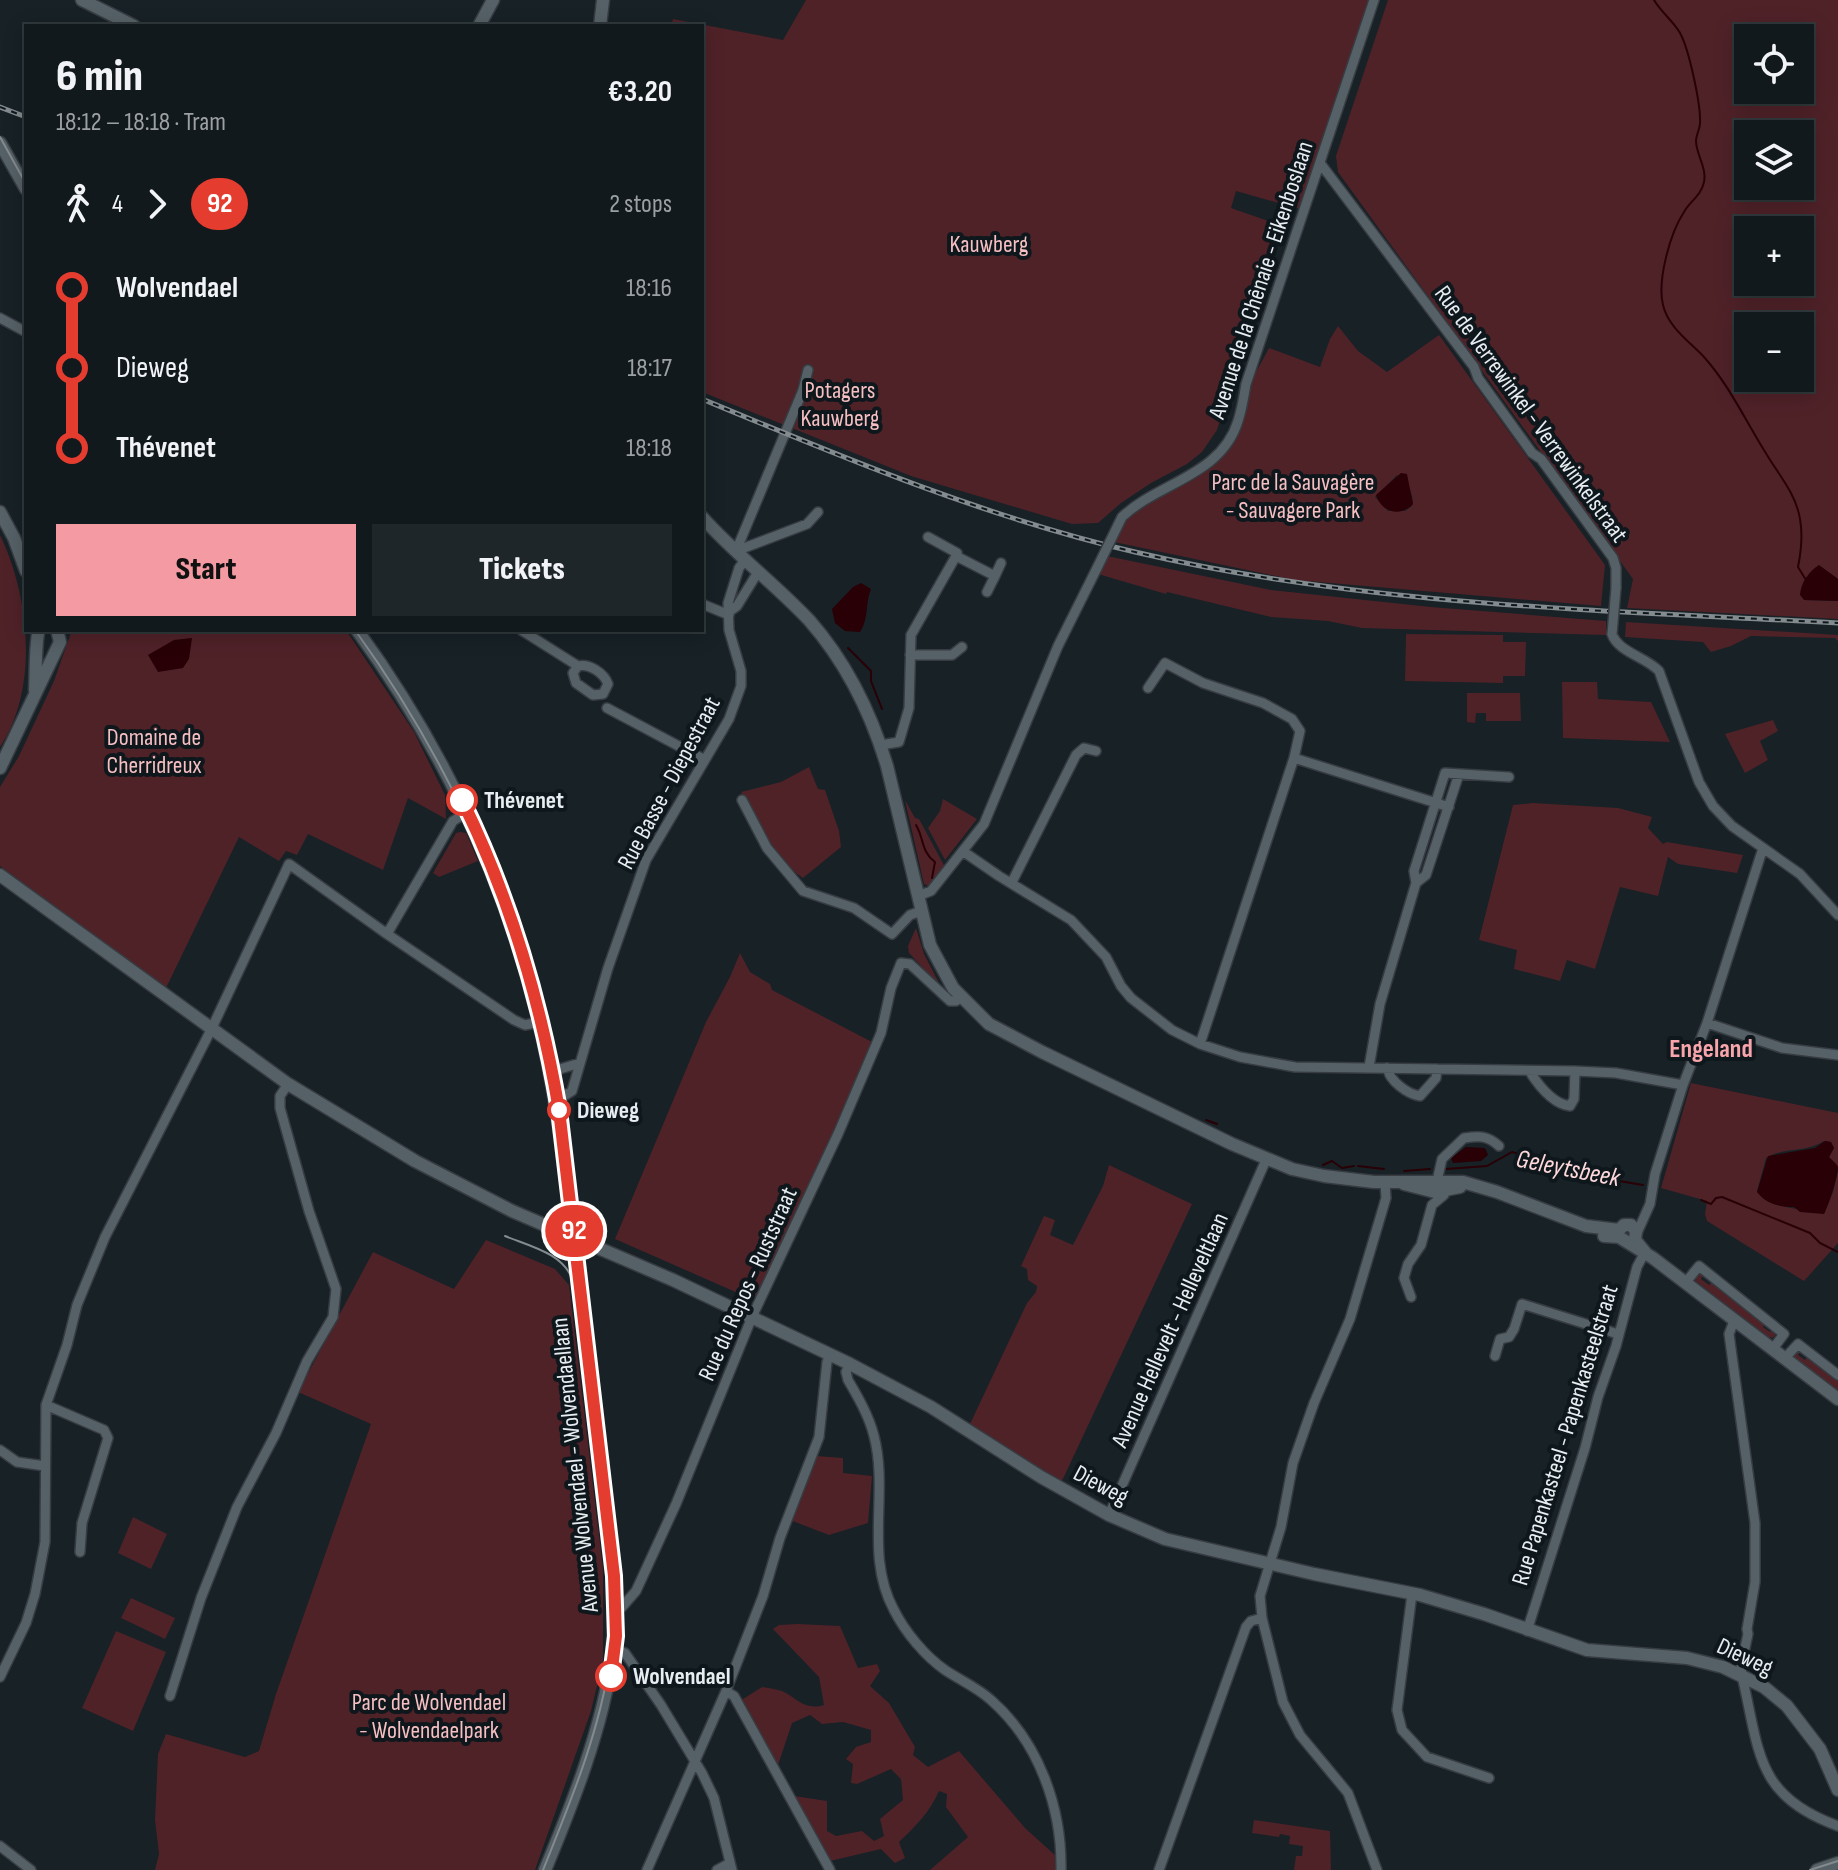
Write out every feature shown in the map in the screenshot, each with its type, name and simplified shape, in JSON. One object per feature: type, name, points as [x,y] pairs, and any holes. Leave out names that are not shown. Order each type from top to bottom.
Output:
[{"type":"street","points":[[82,0],[130,24]]},
{"type":"street","points":[[480,24],[493,0]]},
{"type":"street","points":[[600,24],[603,0]]},
{"type":"street","name":"Avenue de la Chênaie - Eikenboslaan","points":[[918,896],[931,891],[984,824],[1058,646],[1122,517],[1150,495],[1196,474],[1232,435],[1239,420],[1246,384],[1374,0]]},
{"type":"street","points":[[0,143],[24,185]]},
{"type":"street","name":"Rue de Verrewinkel - Verrewinkelstraat","points":[[1320,163],[1474,367],[1478,378],[1532,453],[1541,459],[1613,558],[1616,588],[1612,634],[1617,644],[1651,662],[1659,671],[1702,788],[1719,813],[1800,874],[1838,915]]},
{"type":"street","points":[[0,318],[24,331]]},
{"type":"street","points":[[740,556],[808,370]]},
{"type":"street","points":[[0,512],[24,566]]},
{"type":"street","points":[[740,556],[807,524],[818,512]]},
{"type":"street","points":[[704,519],[810,621],[855,687],[881,745],[921,911],[935,956],[960,997],[989,1024],[1266,1160],[1324,1176],[1472,1185],[1560,1218],[1628,1235],[1645,1252],[1838,1399]]},
{"type":"street","points":[[928,537],[995,576]]},
{"type":"street","name":"Rue Basse - Diepestraat","points":[[556,1101],[570,1094],[608,968],[646,860],[729,719],[741,686],[741,671],[729,630],[728,603],[740,556]]},
{"type":"street","points":[[881,745],[899,742],[909,708],[911,635],[956,556]]},
{"type":"street","points":[[987,592],[1001,563]]},
{"type":"street","points":[[704,605],[730,613],[758,572]]},
{"type":"street","points":[[35,695],[39,632]]},
{"type":"street","points":[[0,768],[61,639],[58,632]]},
{"type":"street","name":"Avenue Wolvendael - Wolvendaellaan","points":[[358,632],[409,706],[466,813],[507,914],[540,1022],[556,1101],[610,1551],[614,1608],[612,1654],[592,1740],[545,1870]]},
{"type":"street","points":[[524,632],[578,666]]},
{"type":"street","points":[[39,647],[48,651],[56,648]]},
{"type":"street","points":[[910,655],[952,655],[962,647]]},
{"type":"street","points":[[1148,688],[1165,663],[1203,683],[1263,703],[1292,719],[1300,731],[1294,758],[1200,1044]]},
{"type":"street","points":[[607,708],[705,760]]},
{"type":"street","points":[[1012,882],[1076,755],[1084,748],[1096,751]]},
{"type":"street","points":[[1294,758],[1449,807]]},
{"type":"street","points":[[1369,1067],[1380,1004],[1416,883],[1414,871],[1445,773],[1509,777]]},
{"type":"street","points":[[1416,883],[1426,875],[1459,774]]},
{"type":"street","points":[[742,800],[767,848],[803,891],[854,908],[892,934],[910,915],[921,911]]},
{"type":"street","points":[[387,934],[453,821],[466,813]]},
{"type":"street","points":[[1628,1235],[1650,1204],[1648,1200],[1683,1085],[1707,1023],[1763,848]]},
{"type":"street","points":[[964,852],[1071,920],[1106,957],[1131,998],[1172,1030],[1200,1044],[1240,1057],[1295,1067],[1616,1073],[1683,1085]]},
{"type":"street","points":[[0,1675],[14,1650],[35,1594],[41,1566],[45,1542],[46,1405],[77,1305],[105,1237],[211,1030],[289,864],[520,1024],[540,1022]]},
{"type":"street","name":"Dieweg","points":[[0,875],[288,1084],[427,1168],[512,1211],[752,1317],[850,1364],[931,1407],[1041,1477],[1109,1515],[1165,1539],[1412,1594],[1484,1614],[1587,1650],[1707,1662],[1764,1687],[1787,1706],[1806,1728],[1825,1759],[1838,1790]]},
{"type":"street","name":"Rue du Repos - Ruststraat","points":[[614,1608],[622,1607],[636,1591],[676,1504],[752,1317],[838,1134],[881,1033],[891,988],[901,963],[910,964],[950,1001],[960,997]]},
{"type":"street","points":[[1707,1023],[1782,1048],[1838,1055]]},
{"type":"street","points":[[550,1072],[580,1063]]},
{"type":"street","points":[[1387,1068],[1388,1075],[1410,1094],[1420,1096],[1436,1078],[1437,1069]]},
{"type":"street","points":[[1530,1072],[1536,1083],[1560,1105],[1570,1106],[1574,1099],[1575,1071]]},
{"type":"street","points":[[170,1696],[201,1598],[237,1507],[276,1433],[307,1361],[333,1317],[336,1289],[309,1211],[280,1108],[280,1096],[288,1084]]},
{"type":"street","points":[[1411,1297],[1404,1278],[1408,1264],[1421,1245],[1432,1205],[1439,1201],[1437,1185],[1442,1159],[1464,1138],[1482,1136],[1499,1146]]},
{"type":"street","name":"Avenue Hellevelt - Helleveltlaan","points":[[1109,1515],[1266,1160]]},
{"type":"street","points":[[1377,1870],[1348,1793],[1300,1735],[1292,1720],[1277,1684],[1260,1596],[1271,1564],[1293,1463],[1314,1403],[1350,1319],[1391,1182]]},
{"type":"street","points":[[1432,1205],[1427,1197],[1437,1185]]},
{"type":"street","name":"Rue Papenkasteel - Papenkasteelstraat","points":[[1527,1631],[1616,1346],[1637,1267],[1645,1252]]},
{"type":"street","points":[[1686,1282],[1699,1266],[1741,1299],[1784,1334],[1772,1350]]},
{"type":"street","points":[[1495,1356],[1500,1339],[1509,1337],[1514,1329],[1522,1304],[1618,1334]]},
{"type":"street","points":[[1734,1321],[1729,1334],[1755,1523],[1755,1582],[1742,1676],[1765,1770],[1774,1785],[1797,1807],[1838,1826]]},
{"type":"street","points":[[1784,1359],[1798,1344],[1838,1375]]},
{"type":"street","points":[[647,1870],[726,1691],[763,1596],[780,1538],[819,1437],[830,1354]]},
{"type":"street","points":[[850,1364],[846,1372],[848,1380],[874,1435],[879,1474],[879,1569],[893,1609],[917,1644],[942,1667],[990,1698],[1008,1716],[1027,1743],[1044,1774],[1054,1806],[1061,1870]]},
{"type":"street","points":[[46,1405],[104,1430],[108,1438],[82,1523],[80,1552]]},
{"type":"street","points":[[0,1450],[17,1462],[45,1466]]},
{"type":"street","points":[[1412,1594],[1397,1710],[1402,1730],[1427,1757],[1489,1778]]},
{"type":"street","points":[[1159,1870],[1246,1627],[1251,1621],[1262,1618]]},
{"type":"street","points":[[612,1654],[629,1661],[661,1705],[714,1798],[731,1866],[717,1870]]},
{"type":"street","points":[[726,1691],[734,1696],[830,1870]]},
{"type":"street","points":[[0,1846],[31,1870]]},
{"type":"street","points":[[1817,1870],[1838,1863]]},
{"type":"green space","name":"Kauwberg","points":[[806,0],[1369,0],[1300,209],[1236,191],[1231,208],[1283,226],[1217,430],[1202,452],[1121,503],[1098,523],[1072,524],[911,476],[704,393],[704,25],[783,40]]},
{"type":"green space","points":[[1388,0],[1838,0],[1838,579],[1818,565],[1805,600],[1838,601],[1838,619],[1627,608],[1633,579],[1338,172],[1336,156]]},
{"type":"green space","name":"Kauwberg","points":[[673,19],[699,24],[672,24]]},
{"type":"green space","name":"Parc de la Sauvagère - Sauvagere Park","points":[[1338,326],[1358,351],[1387,372],[1439,335],[1605,565],[1601,606],[1295,580],[1114,542],[1130,514],[1197,477],[1218,461],[1236,437],[1255,374],[1269,348],[1320,367]],"holes":[[[1397,475],[1411,492],[1412,506],[1405,511],[1388,511],[1375,497]]]},
{"type":"green space","points":[[0,535],[18,586],[26,642],[21,698],[0,747]]},
{"type":"green space","points":[[1107,556],[1271,590],[1606,621],[1606,635],[1362,628],[1328,621],[1271,617],[1166,594],[1098,574]]},
{"type":"green space","points":[[1626,622],[1838,635],[1838,641],[1835,638],[1751,636],[1711,652],[1703,642],[1625,637]]},
{"type":"green space","name":"Domaine de Cherridreux","points":[[71,632],[347,632],[414,732],[445,795],[446,819],[408,798],[383,870],[308,834],[297,855],[286,851],[279,861],[239,837],[166,988],[0,866],[0,787],[19,756],[54,681]]},
{"type":"green space","points":[[1406,634],[1503,635],[1503,642],[1526,642],[1525,676],[1503,676],[1503,683],[1405,681]]},
{"type":"green space","points":[[1562,682],[1597,682],[1598,699],[1651,702],[1670,742],[1563,738]]},
{"type":"green space","points":[[1467,693],[1520,693],[1521,721],[1486,721],[1486,713],[1476,713],[1475,723],[1467,722]]},
{"type":"green space","points":[[1773,720],[1778,731],[1760,741],[1768,760],[1745,773],[1725,734]]},
{"type":"green space","points":[[809,767],[818,789],[825,790],[841,847],[803,878],[774,850],[741,792],[781,782]]},
{"type":"green space","points":[[943,799],[977,819],[945,860],[928,828],[940,811]]},
{"type":"green space","points":[[905,800],[945,867],[929,886],[924,884]]},
{"type":"green space","points":[[1533,803],[1618,808],[1652,817],[1648,828],[1663,844],[1667,842],[1743,855],[1737,873],[1678,864],[1668,857],[1658,896],[1620,887],[1595,969],[1567,960],[1560,981],[1514,969],[1517,950],[1479,940],[1513,805]]},
{"type":"green space","points":[[456,833],[466,833],[478,861],[439,877],[433,873]]},
{"type":"green space","points":[[916,928],[924,954],[941,987],[909,953],[908,946]]},
{"type":"green space","points":[[740,953],[750,972],[770,984],[772,990],[874,1043],[756,1301],[615,1239],[706,1022]]},
{"type":"green space","points":[[1691,1083],[1838,1113],[1838,1168],[1829,1157],[1834,1148],[1831,1142],[1780,1152],[1766,1158],[1757,1191],[1770,1202],[1824,1214],[1838,1170],[1838,1243],[1804,1281],[1707,1221],[1707,1201],[1661,1188]]},
{"type":"green space","points":[[1109,1165],[1192,1204],[1061,1483],[970,1424],[1027,1303],[1036,1292],[1037,1286],[1028,1280],[1027,1269],[1021,1266],[1044,1216],[1055,1220],[1050,1235],[1073,1245],[1103,1186]]},
{"type":"green space","name":"Parc de Wolvendael - Wolvendaelpark","points":[[486,1240],[555,1269],[569,1285],[603,1569],[603,1661],[591,1711],[535,1870],[155,1870],[159,1854],[155,1820],[158,1754],[166,1734],[245,1757],[259,1751],[371,1424],[298,1392],[373,1252],[454,1289]]},
{"type":"green space","points":[[1699,1270],[1704,1274],[1701,1279],[1709,1285],[1713,1281],[1766,1322],[1763,1327],[1770,1332],[1774,1328],[1778,1331],[1773,1338],[1693,1279]]},
{"type":"green space","points":[[1797,1348],[1801,1351],[1798,1355],[1805,1360],[1809,1355],[1838,1376],[1838,1391],[1791,1356]]},
{"type":"green space","points":[[817,1456],[843,1458],[843,1473],[872,1476],[868,1523],[829,1535],[790,1520]]},
{"type":"green space","points":[[133,1517],[167,1534],[151,1569],[118,1553]]},
{"type":"green space","points":[[131,1598],[175,1618],[165,1639],[121,1618]]},
{"type":"green space","points":[[779,1625],[840,1626],[858,1668],[877,1664],[880,1671],[870,1686],[889,1703],[915,1747],[913,1755],[928,1767],[959,1751],[1025,1828],[1056,1856],[1059,1870],[930,1870],[968,1837],[946,1807],[947,1794],[939,1791],[927,1812],[899,1842],[905,1858],[895,1863],[881,1849],[830,1861],[794,1796],[827,1801],[827,1831],[836,1836],[862,1831],[874,1841],[884,1836],[880,1819],[903,1800],[901,1779],[891,1769],[857,1784],[851,1783],[853,1764],[846,1759],[856,1747],[871,1742],[871,1730],[843,1722],[822,1724],[810,1715],[792,1723],[778,1765],[773,1762],[740,1701],[762,1687],[782,1691],[806,1705],[824,1705],[819,1677],[773,1629]]},
{"type":"green space","points":[[116,1631],[166,1652],[133,1731],[82,1708]]},
{"type":"green space","points":[[1254,1820],[1330,1831],[1331,1870],[1294,1870],[1296,1856],[1302,1856],[1303,1846],[1289,1844],[1290,1836],[1252,1833]]},
{"type":"shaded area","points":[[1401,473],[1407,474],[1413,504],[1398,512],[1383,506],[1376,495]]},
{"type":"shaded area","points":[[1819,565],[1838,579],[1838,601],[1804,600],[1800,595],[1806,578]]},
{"type":"shaded area","points":[[861,583],[871,589],[865,622],[860,632],[845,631],[835,623],[832,609]]},
{"type":"shaded area","points":[[192,638],[189,659],[183,668],[158,672],[148,655],[174,640]]},
{"type":"shaded area","points":[[1825,1141],[1831,1142],[1834,1148],[1829,1157],[1838,1167],[1824,1214],[1800,1212],[1794,1207],[1773,1204],[1757,1192],[1768,1156],[1815,1148]]},
{"type":"shaded area","points":[[1466,1147],[1485,1148],[1488,1155],[1481,1161],[1453,1163],[1451,1158]]},
{"type":"waterway","points":[[1654,0],[1677,29],[1687,51],[1699,104],[1700,123],[1696,141],[1705,177],[1700,191],[1679,221],[1670,244],[1663,271],[1663,305],[1674,327],[1722,380],[1791,493],[1801,525],[1798,567],[1806,580]]},
{"type":"waterway","name":"Geleytsbeek","points":[[848,648],[871,671],[871,681],[882,709]]},
{"type":"waterway","name":"Geleytsbeek","points":[[916,825],[927,854],[935,862],[932,878]]},
{"type":"waterway","name":"Geleytsbeek","points":[[1206,1120],[1217,1124]]},
{"type":"waterway","name":"Geleytsbeek","points":[[1446,1169],[1487,1166],[1512,1152],[1595,1177],[1643,1185]]},
{"type":"waterway","name":"Geleytsbeek","points":[[1323,1165],[1332,1161],[1342,1168],[1354,1166]]},
{"type":"waterway","name":"Geleytsbeek","points":[[1358,1166],[1384,1169]]},
{"type":"waterway","name":"Geleytsbeek","points":[[1404,1171],[1430,1169]]},
{"type":"waterway","name":"Geleytsbeek","points":[[1701,1200],[1711,1204],[1722,1197],[1810,1233],[1820,1243],[1838,1252]]},
{"type":"tram line","points":[[0,137],[24,180]]},
{"type":"tram line","points":[[356,632],[417,724],[469,824],[491,876],[527,982],[557,1122],[612,1587],[612,1623],[610,1659],[599,1713],[583,1766],[543,1870]]},
{"type":"tram line","name":"92","points":[[462,800],[494,873],[521,948],[545,1037],[559,1110],[611,1538],[616,1636],[611,1676]]},
{"type":"tram line","points":[[505,1236],[554,1257],[573,1281]]},
{"type":"tram line","points":[[1810,1870],[1838,1861]]},
{"type":"railway","points":[[0,107],[24,116]]},
{"type":"railway","points":[[704,400],[862,464],[1024,522],[1135,552],[1222,570],[1309,584],[1485,603],[1838,623]]},
{"type":"place","name":"Thévenet","points":[[462,800]]},
{"type":"place","name":"Dieweg","points":[[559,1110]]},
{"type":"place","name":"Wolvendael","points":[[611,1676]]},
{"type":"district","name":"Engeland","points":[[1711,1049]]},
{"type":"park label","name":"Potagers Kauwberg","points":[[840,404]]}]
